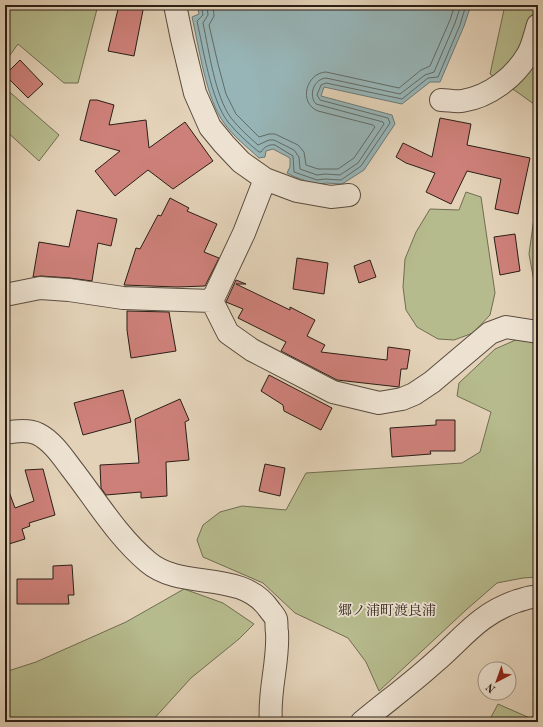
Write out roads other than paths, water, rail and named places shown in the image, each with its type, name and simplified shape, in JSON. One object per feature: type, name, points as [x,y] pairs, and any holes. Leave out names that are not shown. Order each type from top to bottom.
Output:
[{"type":"street","points":[[175,5],[195,92],[202,110],[210,128],[241,162],[265,179],[297,191],[331,197],[349,195]]},
{"type":"street","points":[[441,100],[462,101],[498,86],[520,66],[529,52],[538,25]]},
{"type":"street","points":[[212,301],[244,233],[265,179]]},
{"type":"street","points":[[5,295],[40,288],[69,290],[123,298],[212,301]]},
{"type":"street","points":[[212,301],[228,333],[252,350],[333,392],[379,403],[402,399],[414,394],[432,382],[490,333],[506,327],[538,332]]},
{"type":"street","points":[[5,433],[20,430],[37,433],[53,445],[79,478],[104,514],[149,563],[167,573],[227,584],[245,589],[264,603],[276,619],[277,641],[269,707],[271,722]]},
{"type":"street","points":[[362,722],[436,662],[487,615],[509,604],[532,596],[538,597]]},
{"type":"water","points":[[197,5],[471,5],[464,26],[440,82],[430,82],[402,104],[324,87],[321,96],[392,115],[395,124],[364,170],[342,184],[326,183],[317,185],[287,173],[290,167],[290,158],[273,149],[266,151],[265,157],[259,158],[236,137],[224,123],[212,101],[200,57],[192,17],[199,14]]},
{"type":"district","name":"郷ノ浦町渡良浦","points":[[387,610]]}]
